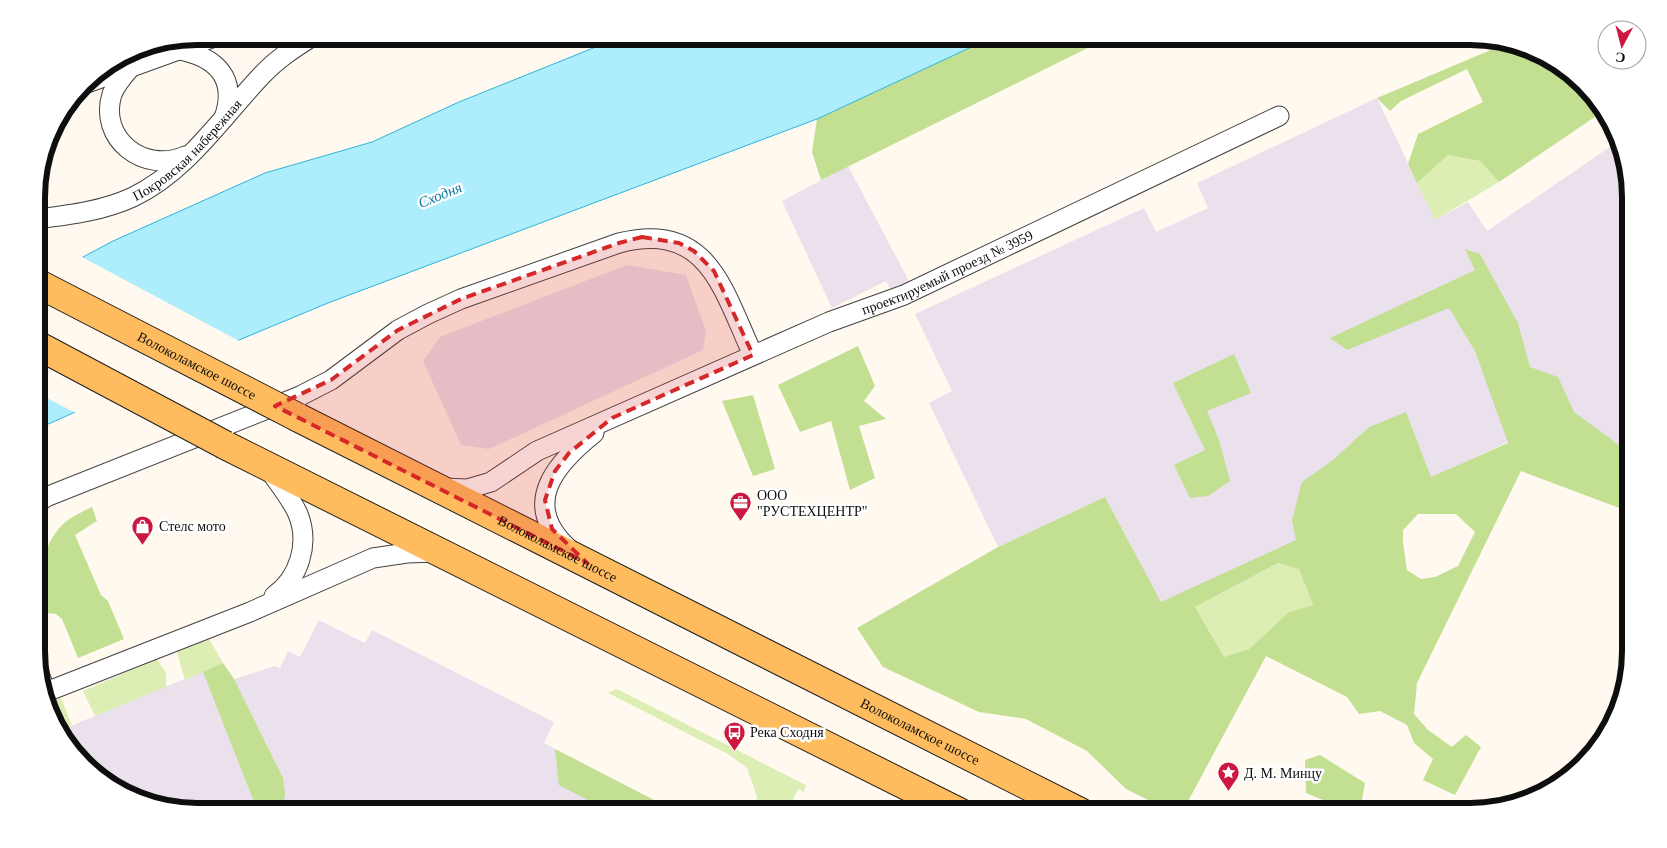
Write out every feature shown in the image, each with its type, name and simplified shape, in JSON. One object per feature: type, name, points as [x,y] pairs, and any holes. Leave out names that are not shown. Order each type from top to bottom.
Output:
[{"type":"main road","name":"Волоколамское шоссе","points":[[45,287],[297,417],[1062,803]]},
{"type":"main road","points":[[45,349],[225,445],[941,803]]},
{"type":"street","points":[[105,77],[192,45]]},
{"type":"street","name":"Покровская набережная","points":[[45,219],[87,212],[132,197],[158,182],[190,154],[263,74],[286,53],[299,45]]},
{"type":"street","points":[[179,50],[197,54],[211,60],[221,71],[228,96],[228,107],[223,119]]},
{"type":"street","points":[[130,68],[116,86],[110,103],[110,115],[116,136],[134,154],[146,159],[161,162],[176,160],[190,154]]},
{"type":"street","name":"проектируемый проезд № 3959","points":[[437,488],[467,489],[491,482],[537,451],[829,322],[904,295],[1279,116]]},
{"type":"street","points":[[45,497],[300,396],[331,380],[398,330],[428,314],[470,296],[619,243],[642,237],[662,238],[679,243],[703,259],[714,271],[753,355]]},
{"type":"street","name":"проектируемый проезд № 3959","points":[[587,563],[558,539],[552,529],[546,506],[547,487],[555,471],[569,453],[612,418]]},
{"type":"street","points":[[256,609],[282,590],[292,578],[300,562],[303,548],[303,534],[298,513],[267,466]]},
{"type":"street","points":[[50,690],[256,609],[373,558],[407,553],[441,552]]},
{"type":"highlighted area","points":[[642,237],[679,243],[694,251],[714,271],[753,355],[612,418],[569,453],[555,471],[545,500],[552,529],[587,563],[275,406],[331,380],[398,330],[461,299],[619,243]]},
{"type":"shaded area","points":[[1377,98],[1435,220],[1468,202],[1487,231],[1612,145],[1621,177],[1622,197],[1622,447],[1573,412],[1161,603],[1105,497],[998,547],[929,403],[952,391],[915,314],[1144,208],[1156,232],[1208,208],[1197,183]]},
{"type":"shaded area","points":[[848,166],[910,283],[892,292],[886,281],[832,308],[782,201]]},
{"type":"shaded area","points":[[627,265],[686,275],[706,331],[703,350],[489,449],[461,445],[423,361],[440,337]]},
{"type":"shaded area","points":[[319,620],[365,643],[372,630],[554,722],[544,743],[660,803],[187,803],[148,795],[112,777],[83,751],[66,728],[223,663],[234,679],[275,666],[280,668],[288,651],[300,657]]},
{"type":"green space","points":[[976,45],[1094,45],[821,180],[812,152],[817,119]]},
{"type":"green space","points":[[1497,48],[1519,53],[1555,71],[1578,89],[1598,115],[1499,182],[1480,161],[1448,155],[1417,183],[1408,164],[1418,134],[1483,102],[1467,69],[1401,101],[1390,111],[1377,98]]},
{"type":"green space","points":[[1448,155],[1480,161],[1499,182],[1435,220],[1417,183]]},
{"type":"green space","points":[[1465,249],[1480,254],[1518,323],[1530,367],[1558,377],[1574,412],[1622,447],[1622,509],[1521,471],[1417,683],[1414,714],[1428,730],[1452,747],[1466,735],[1481,747],[1455,795],[1423,780],[1433,759],[1414,743],[1407,725],[1380,711],[1359,714],[1347,697],[1266,656],[1187,803],[1154,803],[1126,789],[1087,751],[1026,719],[979,712],[883,667],[857,628],[998,547],[1105,497],[1161,602],[1296,540],[1292,520],[1302,482],[1333,460],[1369,427],[1406,412],[1431,477],[1508,443],[1475,351],[1449,308],[1347,350],[1330,338],[1475,270]],"holes":[[[1418,514],[1456,514],[1475,532],[1458,566],[1435,577],[1421,579],[1407,570],[1403,530]],[[1278,563],[1299,569],[1313,605],[1289,612],[1249,649],[1224,657],[1195,607]]]},
{"type":"green space","points":[[858,346],[875,386],[864,401],[886,419],[859,426],[875,478],[850,490],[831,421],[800,432],[778,385]]},
{"type":"green space","points":[[1234,354],[1251,393],[1207,411],[1219,440],[1230,481],[1208,496],[1190,498],[1174,465],[1205,450],[1173,383]]},
{"type":"green space","points":[[753,395],[775,469],[753,476],[722,401]]},
{"type":"green space","points":[[92,507],[97,521],[75,535],[101,595],[108,601],[124,639],[78,658],[62,619],[56,614],[45,613],[45,553],[59,528],[71,518]]},
{"type":"green space","points":[[1278,563],[1299,568],[1313,605],[1289,612],[1249,649],[1224,657],[1195,607]]},
{"type":"green space","points":[[208,637],[223,663],[185,680],[176,649]]},
{"type":"green space","points":[[157,659],[166,673],[166,687],[95,716],[83,691]]},
{"type":"green space","points":[[223,663],[234,679],[283,778],[285,794],[284,803],[254,803],[203,672]]},
{"type":"green space","points":[[617,689],[806,785],[804,792],[798,789],[791,803],[755,803],[757,797],[747,768],[728,754],[608,693]]},
{"type":"green space","points":[[61,698],[72,725],[66,728],[54,701]]},
{"type":"green space","points":[[555,749],[660,803],[593,803],[559,785]]},
{"type":"green space","points":[[1320,755],[1365,783],[1361,803],[1330,803],[1306,793],[1305,760]]},
{"type":"water","name":"Сходня","points":[[601,45],[976,45],[817,119],[328,303],[215,350],[45,425],[45,274],[68,265],[113,241],[265,173],[372,142],[459,102]]},
{"type":"pier","points":[[80,256],[241,342],[76,413],[45,397],[45,271]]},
{"type":"place","name":"ООО \"РУСТЕХЦЕНТР\"","points":[[741,522]]},
{"type":"place","name":"Стелс мото","points":[[143,545]]},
{"type":"place","name":"Река Сходня","points":[[734,751]]},
{"type":"place","name":"Д. М. Минцу","points":[[1228,792]]}]
